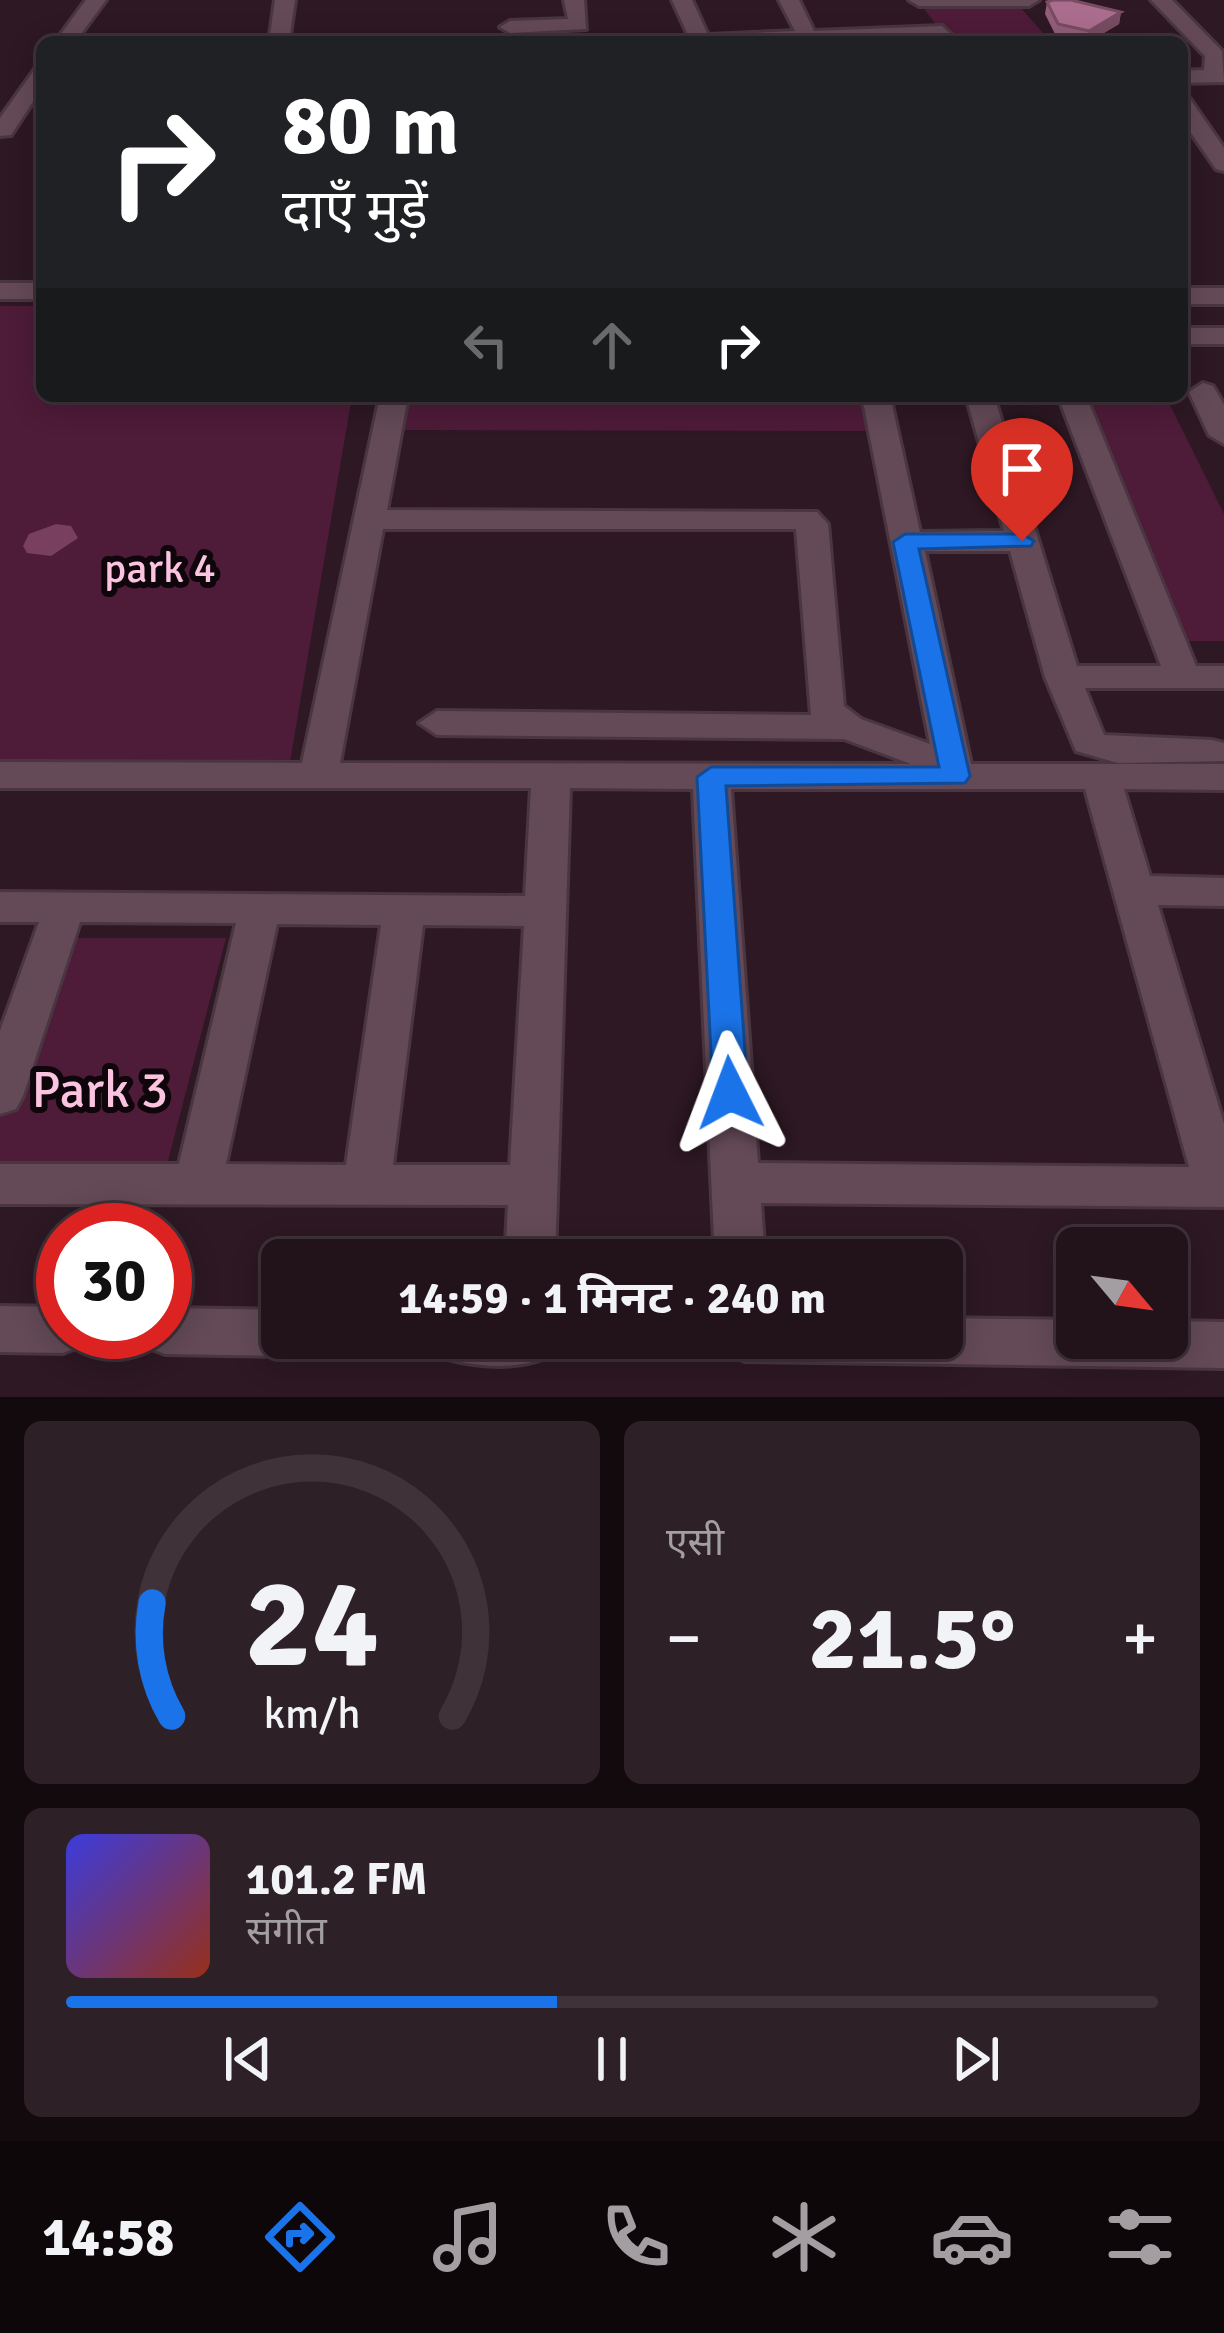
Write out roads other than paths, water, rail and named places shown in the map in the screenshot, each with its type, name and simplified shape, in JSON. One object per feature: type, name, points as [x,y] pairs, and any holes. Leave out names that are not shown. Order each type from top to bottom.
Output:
[{"type":"street","points":[[69,36],[96,0]]},
{"type":"street","points":[[280,36],[285,0]]},
{"type":"street","points":[[504,0],[509,35],[579,25],[574,0]]},
{"type":"street","points":[[682,0],[699,36]]},
{"type":"street","points":[[789,0],[807,36],[922,36]]},
{"type":"street","points":[[944,36],[929,22],[920,2],[1029,0]]},
{"type":"street","points":[[1161,0],[1220,69],[1188,76]]},
{"type":"street","points":[[861,10],[875,34]]},
{"type":"street","points":[[4,123],[36,81]]},
{"type":"street","points":[[1188,107],[1220,108]]},
{"type":"street","points":[[1188,113],[1224,164]]},
{"type":"street","points":[[4,123],[36,116]]},
{"type":"street","points":[[4,123],[36,129]]},
{"type":"street","points":[[0,291],[36,291]]},
{"type":"street","points":[[1188,296],[1224,296]]},
{"type":"street","points":[[1188,336],[1224,336]]},
{"type":"street","points":[[1203,392],[1224,435]]},
{"type":"street","points":[[318,777],[393,402]]},
{"type":"street","points":[[877,402],[954,771]]},
{"type":"street","points":[[982,402],[1063,677],[1088,743],[1118,751],[1224,752]]},
{"type":"street","points":[[1074,402],[1184,677]]},
{"type":"street","points":[[370,520],[806,519],[812,524],[826,710],[848,727],[954,771]]},
{"type":"street","points":[[903,529],[1018,528]]},
{"type":"street","points":[[1063,677],[1224,677]]},
{"type":"street","points":[[437,723],[848,727]]},
{"type":"street","points":[[0,775],[711,777],[954,771],[1224,777]]},
{"type":"street","points":[[531,1239],[551,777]]},
{"type":"street","points":[[711,777],[739,1239]]},
{"type":"street","points":[[736,1183],[1222,1187],[1101,777]]},
{"type":"street","points":[[1133,890],[1224,892]]},
{"type":"street","points":[[0,907],[546,911]]},
{"type":"street","points":[[0,1096],[64,908]]},
{"type":"street","points":[[197,1184],[260,909]]},
{"type":"street","points":[[367,1184],[404,910]]},
{"type":"street","points":[[0,1184],[535,1184]]},
{"type":"street","points":[[0,1330],[36,1330]]},
{"type":"street","points":[[192,1331],[261,1333]]},
{"type":"street","points":[[963,1341],[1224,1345]]},
{"type":"park label","name":"park 4","points":[[160,568]]},
{"type":"park label","name":"Park 3","points":[[100,1090]]}]
